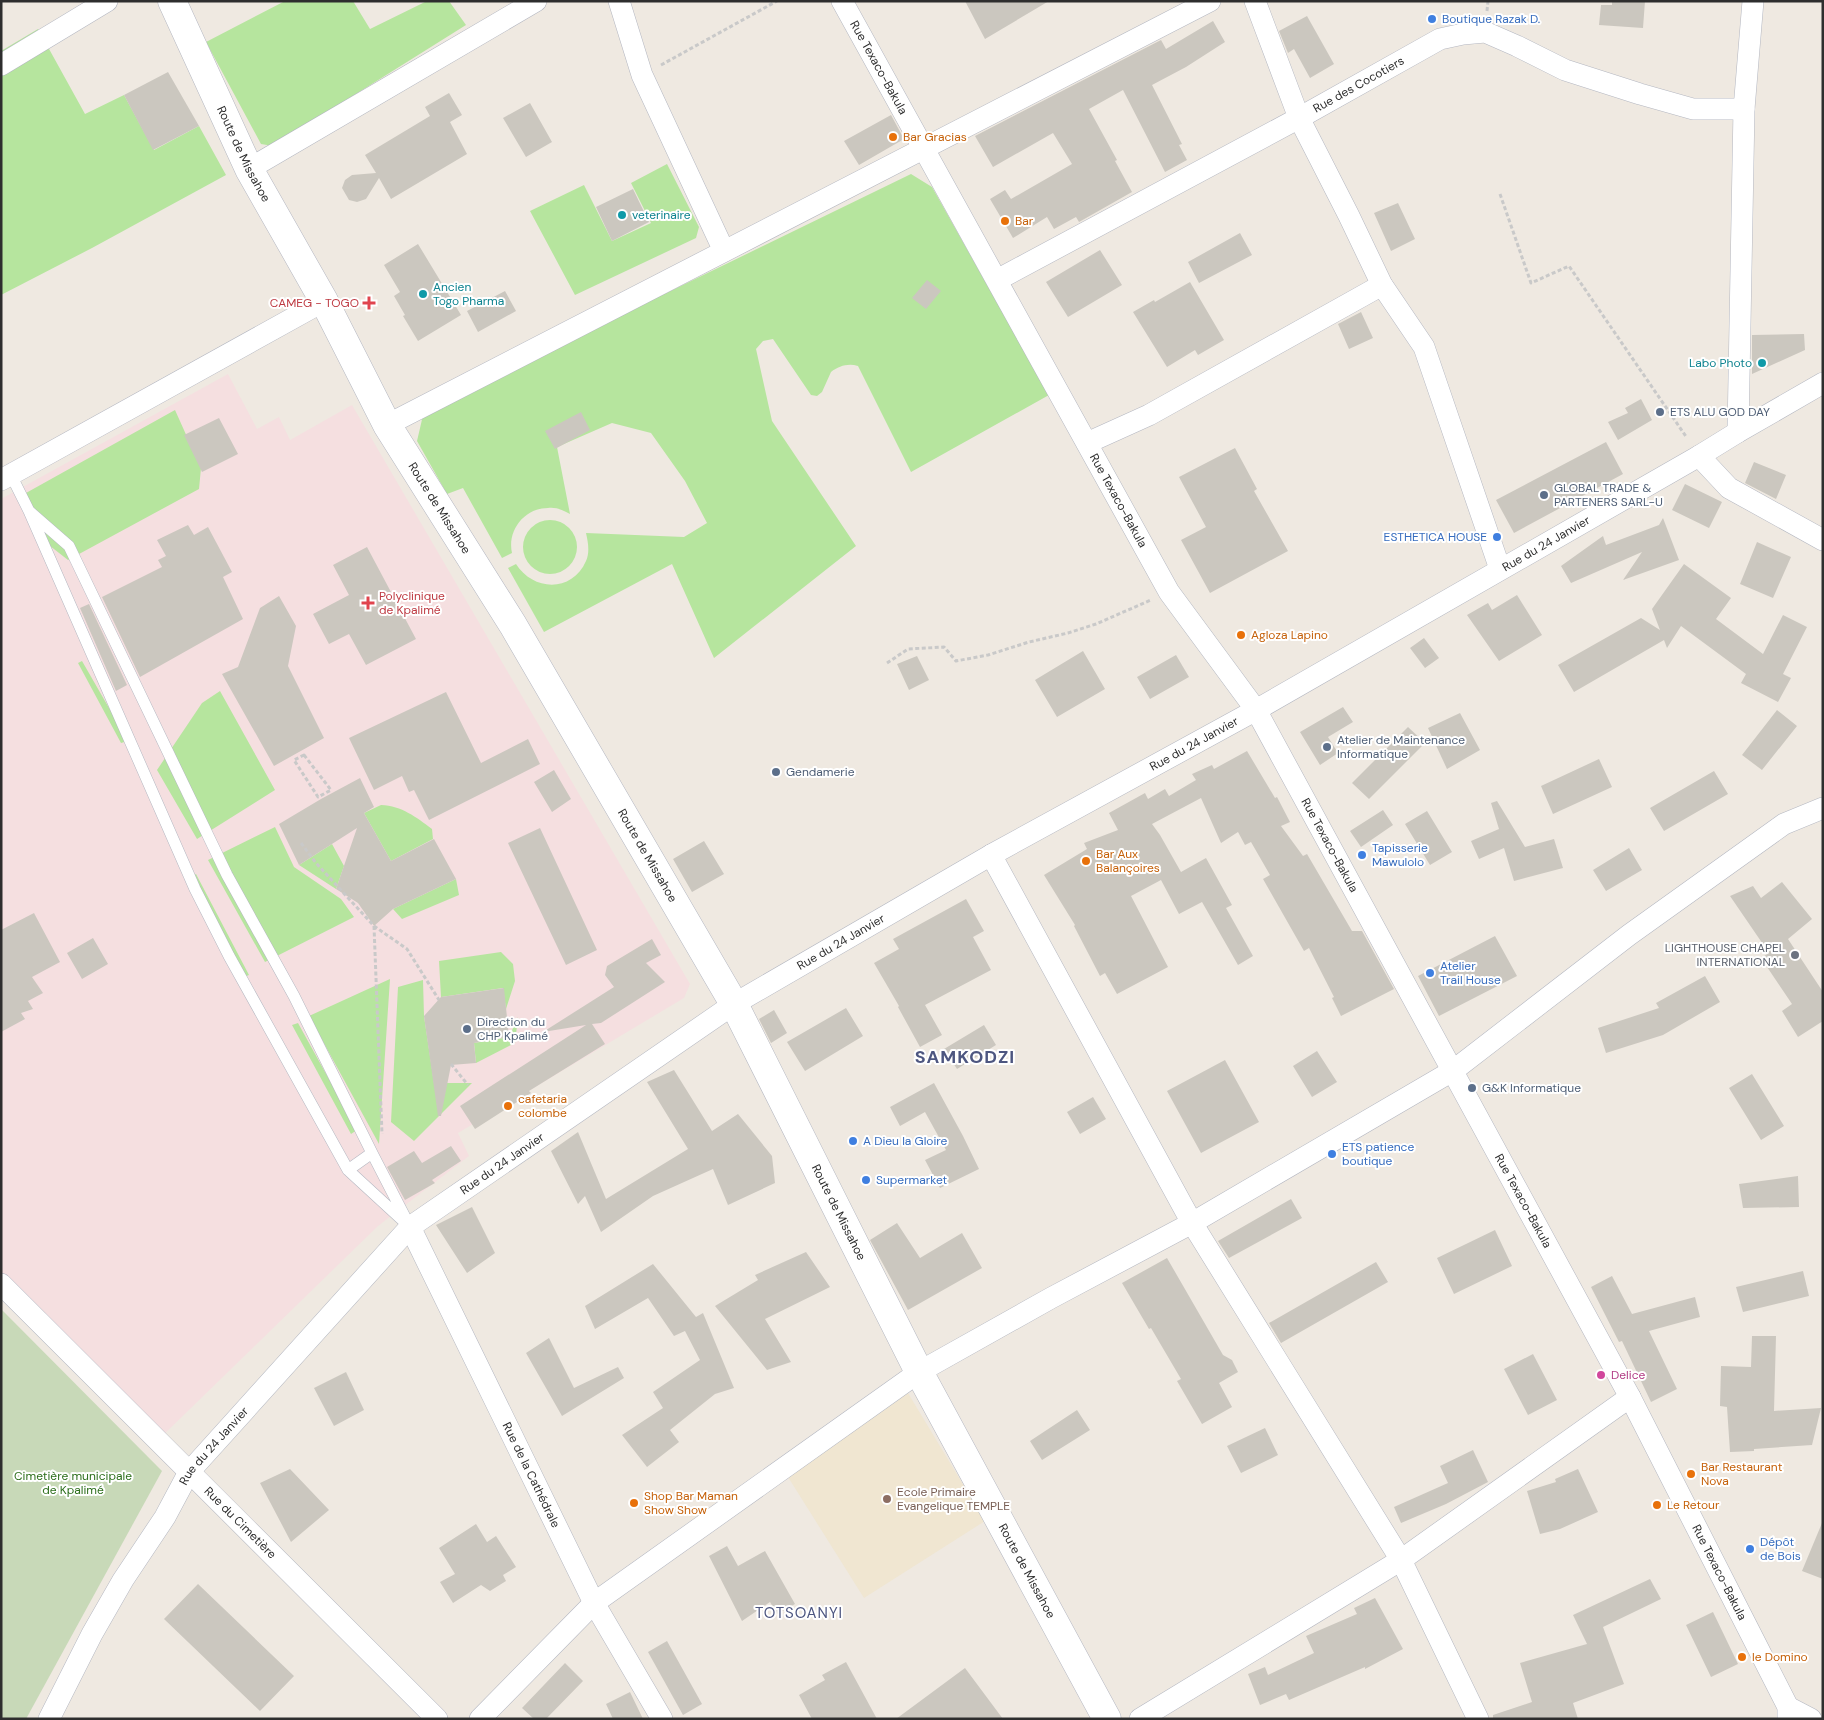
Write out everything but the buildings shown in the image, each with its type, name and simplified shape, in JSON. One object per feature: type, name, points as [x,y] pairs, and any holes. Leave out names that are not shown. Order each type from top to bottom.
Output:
[{"type":"main road","name":"Route de Missahoe","points":[[172,1],[249,169],[324,301],[387,425],[513,625],[734,1004],[918,1372],[1107,1719]]},
{"type":"street","points":[[1,64],[107,1]]},
{"type":"street","points":[[249,169],[536,1]]},
{"type":"street","points":[[619,1],[642,75],[724,251]]},
{"type":"street","name":"Rue Texaco-Bakula","points":[[842,1],[1170,592],[1256,710],[1454,1070],[1630,1396],[1788,1713],[1811,1719]]},
{"type":"street","points":[[387,425],[1210,1]]},
{"type":"street","points":[[1255,1],[1299,118],[1382,285],[1424,347],[1500,569]]},
{"type":"street","points":[[1738,432],[1744,109],[1753,1]]},
{"type":"street","name":"Rue des Cocotiers","points":[[997,280],[1299,118],[1440,39],[1485,32],[1564,70],[1640,94],[1693,109],[1744,109]]},
{"type":"street","points":[[1087,443],[1149,415],[1382,285]]},
{"type":"street","points":[[6,478],[324,301]]},
{"type":"street","name":"Rue du 24 Janvier","points":[[49,1719],[96,1626],[123,1580],[165,1517],[189,1472],[410,1227],[734,1004],[991,855],[1256,710],[1823,383]]},
{"type":"street","points":[[1699,456],[1729,488],[1823,540]]},
{"type":"street","points":[[480,1719],[594,1603],[918,1372],[1192,1223],[1454,1070],[1628,935],[1784,824],[1823,808]]},
{"type":"street","points":[[991,855],[1192,1223],[1401,1560],[1478,1719]]},
{"type":"street","name":"Rue de la Cathédrale","points":[[410,1227],[594,1603],[662,1719]]},
{"type":"street","name":"Rue du Cimetière","points":[[1,1284],[437,1719]]},
{"type":"street","points":[[1140,1719],[1401,1560],[1630,1396]]},
{"type":"lane","points":[[6,478],[29,511],[195,889],[229,956],[348,1170],[410,1227]]},
{"type":"lane","points":[[29,511],[69,546],[226,875],[294,996],[410,1227]]},
{"type":"lane","points":[[348,1170],[372,1153]]},
{"type":"path","points":[[642,75],[777,1]]},
{"type":"path","points":[[1500,194],[1532,283],[1569,266],[1699,456]]},
{"type":"path","points":[[887,663],[908,649],[944,647],[956,661],[988,655],[1096,624],[1170,592]]},
{"type":"path","points":[[304,755],[331,790],[318,797],[294,760],[304,755]]},
{"type":"path","points":[[301,843],[316,863],[374,926],[407,949],[439,1000]]},
{"type":"path","points":[[374,926],[382,1142]]},
{"type":"path","points":[[451,1064],[468,1085]]},
{"type":"shaded area","points":[[228,374],[257,429],[279,417],[290,440],[352,405],[690,984],[684,998],[458,1133],[469,1156],[378,1226],[154,1444],[1,1278],[1,499]]},
{"type":"shaded area","name":"Ecole Primaire Evangelique TEMPLE","points":[[908,1393],[985,1521],[864,1598],[788,1477]]},
{"type":"green space","points":[[285,1],[353,1],[370,29],[427,1],[449,1],[466,25],[273,146],[261,144],[206,42]]},
{"type":"green space","points":[[38,29],[85,114],[124,95],[154,150],[199,126],[226,175],[1,295],[1,51]]},
{"type":"green space","points":[[667,164],[699,227],[696,238],[575,295],[530,211],[584,185],[612,241],[651,223],[631,183]]},
{"type":"green space","points":[[911,174],[932,187],[1049,395],[911,472],[858,366],[847,365],[834,370],[831,372],[822,392],[817,396],[811,395],[773,339],[763,341],[756,349],[772,421],[856,546],[714,658],[672,564],[544,632],[508,568],[516,564],[523,573],[532,579],[552,585],[572,579],[580,571],[587,558],[588,543],[586,533],[684,537],[707,523],[685,481],[651,433],[612,423],[557,447],[570,514],[562,510],[548,508],[539,509],[525,516],[519,522],[512,537],[512,553],[502,558],[463,488],[447,494],[417,441],[424,411]]},
{"type":"green space","points":[[175,410],[201,468],[199,489],[68,560],[36,535],[17,498]]},
{"type":"green space","points":[[545,520],[555,520],[565,524],[573,532],[577,547],[573,562],[565,570],[555,574],[545,574],[535,570],[527,562],[523,552],[523,542],[527,532],[535,524]]},
{"type":"green space","points":[[82,661],[128,741],[121,743],[78,663]]},
{"type":"green space","points":[[220,691],[275,790],[197,839],[157,770],[202,703]]},
{"type":"green space","points":[[381,805],[396,807],[414,816],[432,829],[433,839],[391,861],[364,813]]},
{"type":"green space","points":[[275,827],[294,867],[341,899],[354,917],[265,962],[208,860]]},
{"type":"green space","points":[[332,844],[344,866],[336,889],[299,865]]},
{"type":"green space","points":[[196,874],[249,975],[244,977],[191,877]]},
{"type":"green space","points":[[456,879],[459,895],[402,919],[393,909]]},
{"type":"green space","points":[[501,952],[513,964],[515,981],[506,1009],[503,988],[441,997],[439,961]]},
{"type":"green space","points":[[390,979],[379,1144],[309,1016]]},
{"type":"green space","points":[[423,980],[424,1016],[434,1083],[472,1083],[414,1141],[391,1122],[398,987]]},
{"type":"green space","points":[[518,1017],[515,1043],[476,1063],[474,1043],[509,1037]]},
{"type":"green space","points":[[298,1023],[357,1130],[351,1134],[292,1025]]},
{"type":"green space","name":"Cimetière municipale de Kpalimé","points":[[1,1309],[162,1471],[26,1719],[1,1719]]},
{"type":"place","name":"Boutique Razak D.","points":[[1432,19]]},
{"type":"place","name":"Bar Gracias","points":[[893,137]]},
{"type":"place","name":"veterinaire","points":[[622,215]]},
{"type":"place","name":"Bar","points":[[1005,221]]},
{"type":"place","name":"Ancien Togo Pharma","points":[[423,294]]},
{"type":"place","name":"CAMEG - TOGO","points":[[369,303]]},
{"type":"place","name":"Labo Photo","points":[[1762,363]]},
{"type":"place","name":"ETS ALU GOD DAY","points":[[1660,412]]},
{"type":"place","name":"GLOBAL TRADE & PARTENERS SARL-U","points":[[1544,495]]},
{"type":"place","name":"ESTHETICA HOUSE","points":[[1497,537]]},
{"type":"place","name":"Polyclinique de Kpalimé","points":[[368,603]]},
{"type":"place","name":"Agloza Lapino","points":[[1241,635]]},
{"type":"place","name":"Atelier de Maintenance Informatique","points":[[1327,747]]},
{"type":"place","name":"Gendamerie","points":[[776,772]]},
{"type":"place","name":"Tapisserie Mawulolo","points":[[1362,855]]},
{"type":"place","name":"Bar Aux Balançoires","points":[[1086,861]]},
{"type":"place","name":"LIGHTHOUSE CHAPEL INTERNATIONAL","points":[[1795,955]]},
{"type":"place","name":"Atelier Trail House","points":[[1430,973]]},
{"type":"place","name":"Direction du CHP Kpalimé","points":[[467,1029]]},
{"type":"place","name":"G&K Informatique","points":[[1472,1088]]},
{"type":"place","name":"cafetaria colombe","points":[[508,1106]]},
{"type":"place","name":"A Dieu la Gloire","points":[[853,1141]]},
{"type":"place","name":"ETS patience boutique","points":[[1332,1154]]},
{"type":"place","name":"Supermarket","points":[[866,1180]]},
{"type":"place","name":"Delice","points":[[1601,1375]]},
{"type":"place","name":"Bar Restaurant Nova","points":[[1691,1474]]},
{"type":"place","name":"Ecole Primaire Evangelique TEMPLE","points":[[887,1499]]},
{"type":"place","name":"Shop Bar Maman Show Show","points":[[634,1503]]},
{"type":"place","name":"Le Retour","points":[[1657,1505]]},
{"type":"place","name":"Dépôt de Bois","points":[[1750,1549]]},
{"type":"place","name":"le Domino","points":[[1742,1657]]},
{"type":"district","name":"SAMKODZI","points":[[965,1057]]},
{"type":"district","name":"TOTSOANYI","points":[[799,1613]]}]
